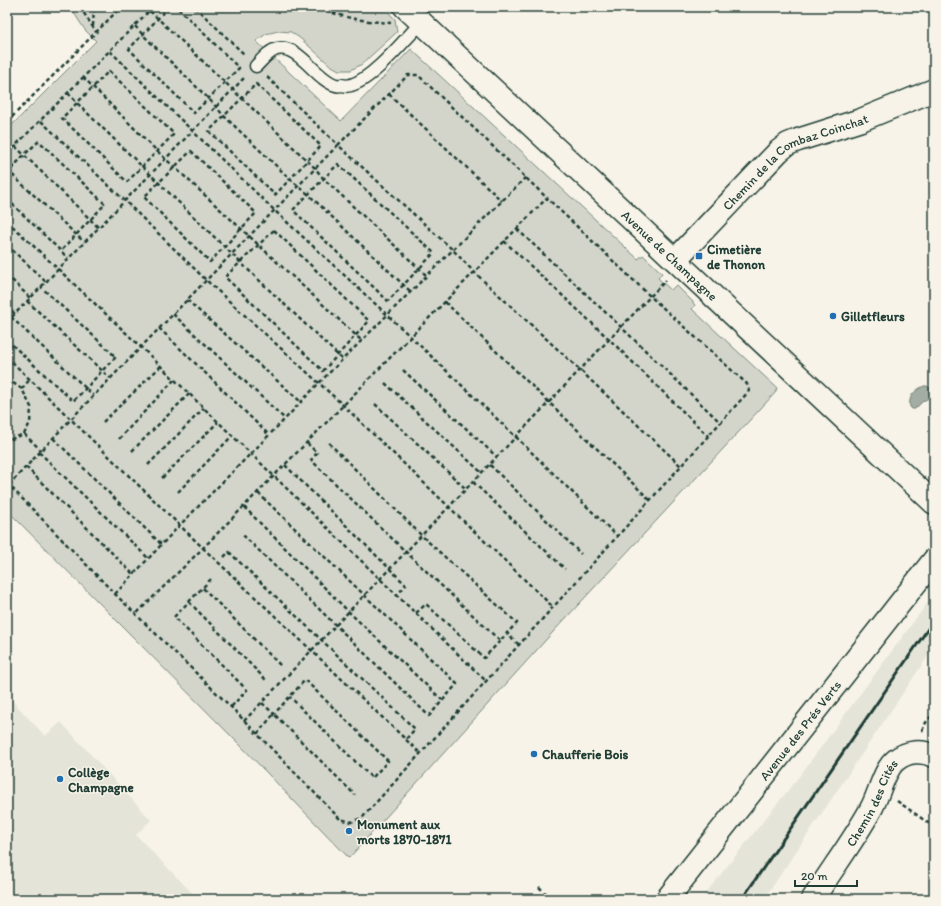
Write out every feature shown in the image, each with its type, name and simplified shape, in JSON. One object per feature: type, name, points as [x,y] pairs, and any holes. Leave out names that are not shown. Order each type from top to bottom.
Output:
[{"type":"street","name":"Avenue de Champagne","points":[[405,7],[934,503]]},
{"type":"street","name":"Chemin de la Combaz Coinchat","points":[[678,262],[779,151],[788,144],[861,120],[934,90]]},
{"type":"street","name":"Avenue des Prés Verts","points":[[667,899],[934,560]]},
{"type":"street","name":"Chemin des Cités","points":[[813,899],[872,808],[890,768],[896,760],[904,755],[914,752],[923,752],[934,756]]},
{"type":"lane","points":[[256,66],[269,53],[277,49],[287,49],[296,53],[324,79],[336,85],[350,86],[364,80],[422,22]]},
{"type":"path","points":[[80,7],[96,32]]},
{"type":"path","points":[[92,27],[94,7]]},
{"type":"path","points":[[7,122],[121,7]]},
{"type":"path","points":[[7,154],[153,7]]},
{"type":"path","points":[[169,7],[129,49],[194,113],[239,68],[177,7]]},
{"type":"path","points":[[195,7],[338,144],[453,250],[474,272],[681,466]]},
{"type":"path","points":[[320,7],[338,15],[365,21],[398,24],[422,22]]},
{"type":"path","points":[[150,10],[315,168],[323,178],[427,276]]},
{"type":"path","points":[[135,26],[209,98],[224,116],[411,292]]},
{"type":"path","points":[[110,51],[274,210],[411,336],[618,536]]},
{"type":"path","points":[[7,322],[256,66]]},
{"type":"path","points":[[109,71],[174,134],[127,182],[62,118],[92,87],[109,71]]},
{"type":"path","points":[[408,75],[418,75],[650,296],[748,384],[749,391],[362,818],[351,822],[340,820],[231,707],[115,594],[8,484],[338,144],[408,75]]},
{"type":"path","points":[[83,77],[166,159],[362,341]]},
{"type":"path","points":[[256,84],[321,146],[308,162],[275,195],[210,131],[241,98],[256,84]]},
{"type":"path","points":[[68,93],[240,263],[343,360]]},
{"type":"path","points":[[389,94],[502,201]]},
{"type":"path","points":[[41,120],[206,280],[343,405],[553,607]]},
{"type":"path","points":[[61,251],[76,235],[91,220],[105,204],[39,142],[8,172],[76,235],[84,242]]},
{"type":"path","points":[[15,146],[99,228]]},
{"type":"path","points":[[191,151],[256,213],[210,262],[144,197],[175,167],[191,151]]},
{"type":"path","points":[[338,164],[434,253],[388,301],[293,210],[308,194],[338,164]]},
{"type":"path","points":[[115,594],[180,525],[319,383],[526,177]]},
{"type":"path","points":[[136,614],[244,507],[547,198]]},
{"type":"path","points":[[7,199],[68,258]]},
{"type":"path","points":[[7,221],[161,366],[486,681]]},
{"type":"path","points":[[516,229],[721,422]]},
{"type":"path","points":[[274,230],[369,320],[323,371],[226,277],[240,263],[274,230]]},
{"type":"path","points":[[504,241],[609,339],[708,436]]},
{"type":"path","points":[[7,245],[46,282]]},
{"type":"path","points":[[244,721],[621,327],[650,296],[678,262]]},
{"type":"path","points":[[7,275],[30,298]]},
{"type":"path","points":[[7,340],[73,401],[87,389],[102,370],[116,357],[41,287]]},
{"type":"path","points":[[187,300],[301,402]]},
{"type":"path","points":[[27,301],[110,378]]},
{"type":"path","points":[[445,302],[650,500]]},
{"type":"path","points":[[7,306],[15,314]]},
{"type":"path","points":[[173,314],[285,419]]},
{"type":"path","points":[[12,317],[94,395]]},
{"type":"path","points":[[159,328],[269,435]]},
{"type":"path","points":[[7,358],[71,418],[203,548],[420,753]]},
{"type":"path","points":[[103,422],[161,366]]},
{"type":"path","points":[[403,370],[497,457]]},
{"type":"path","points":[[7,379],[22,389],[31,407],[30,423],[24,434],[7,441]]},
{"type":"path","points":[[22,389],[30,379]]},
{"type":"path","points":[[119,439],[174,380]]},
{"type":"path","points":[[385,383],[482,473]]},
{"type":"path","points":[[132,451],[189,394]]},
{"type":"path","points":[[375,404],[466,489]]},
{"type":"path","points":[[148,465],[204,408]]},
{"type":"path","points":[[162,478],[218,422]]},
{"type":"path","points":[[24,434],[149,559]]},
{"type":"path","points":[[178,492],[232,436]]},
{"type":"path","points":[[53,438],[162,545]]},
{"type":"path","points":[[307,443],[317,453],[311,460],[500,641]]},
{"type":"path","points":[[329,443],[422,536],[517,623],[484,658],[426,604],[416,613]]},
{"type":"path","points":[[285,465],[389,570],[406,585],[397,595]]},
{"type":"path","points":[[489,465],[581,554]]},
{"type":"path","points":[[26,466],[134,575]]},
{"type":"path","points":[[473,482],[565,569]]},
{"type":"path","points":[[243,535],[428,716],[457,684],[364,596],[258,492]]},
{"type":"path","points":[[244,507],[349,612],[442,700]]},
{"type":"path","points":[[224,558],[229,552],[414,729],[406,739]]},
{"type":"path","points":[[211,579],[174,617],[246,690],[231,707]]},
{"type":"path","points":[[202,588],[282,666]]},
{"type":"path","points":[[189,602],[266,680]]},
{"type":"path","points":[[507,633],[518,645]]},
{"type":"path","points":[[256,734],[305,680],[388,761],[372,778],[290,697]]},
{"type":"path","points":[[262,703],[355,796]]},
{"type":"path","points":[[880,790],[934,827]]},
{"type":"path","points":[[538,887],[552,899]]},
{"type":"shaded area","points":[[70,7],[383,7],[395,19],[397,32],[362,64],[351,70],[339,70],[330,65],[291,32],[278,31],[266,34],[256,41],[341,121],[411,49],[638,259],[643,255],[662,273],[658,278],[671,290],[676,285],[695,305],[692,309],[777,388],[775,393],[553,632],[349,858],[241,746],[7,510],[7,130],[96,41],[85,30]]},
{"type":"shaded area","points":[[924,386],[930,388],[931,395],[915,409],[912,409],[910,407],[911,397],[918,389]]},
{"type":"shaded area","points":[[934,594],[934,647],[764,899],[701,899],[801,774]]},
{"type":"shaded area","name":"Collège Champagne","points":[[7,695],[45,736],[61,722],[151,820],[136,835],[198,899],[7,899]]},
{"type":"railway","points":[[742,899],[934,620]]},
{"type":"place","name":"Cimetière de Thonon","points":[[699,256]]},
{"type":"place","name":"Gilletfleurs","points":[[833,316]]},
{"type":"place","name":"Chaufferie Bois","points":[[534,754]]},
{"type":"place","name":"Collège Champagne","points":[[60,779]]},
{"type":"place","name":"Monument aux morts 1870-1871","points":[[349,831]]}]
